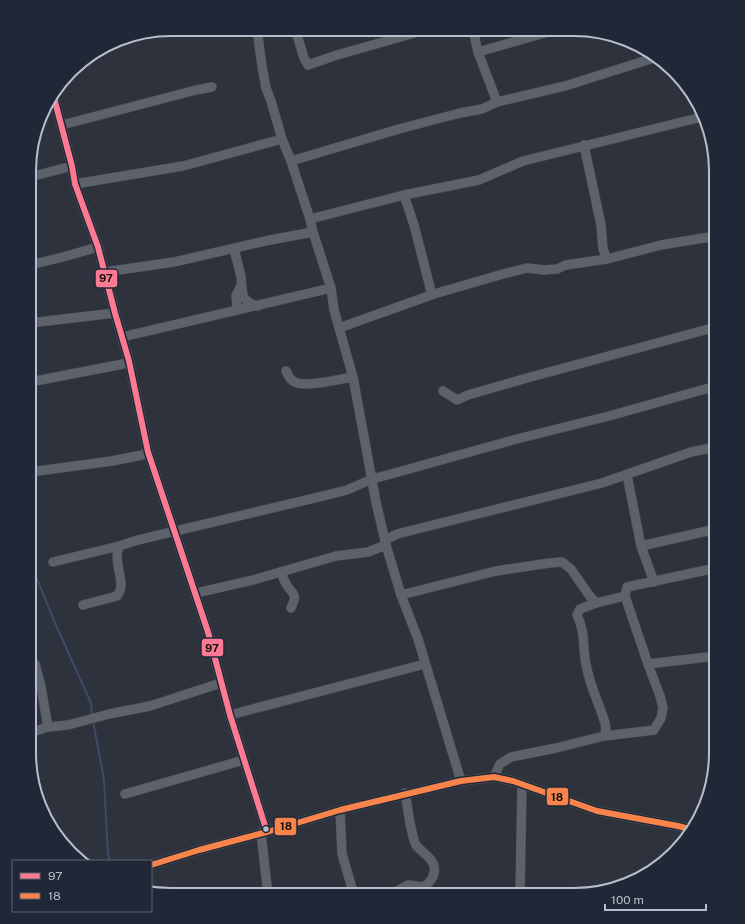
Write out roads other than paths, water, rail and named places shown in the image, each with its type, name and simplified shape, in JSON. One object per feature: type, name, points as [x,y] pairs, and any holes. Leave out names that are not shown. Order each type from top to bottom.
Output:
[{"type":"street","points":[[258,36],[266,88],[310,219],[331,288],[339,328],[353,377],[376,502],[386,542],[401,595],[425,664],[461,781]]},
{"type":"street","points":[[297,36],[304,58],[308,65],[404,36]]},
{"type":"street","points":[[474,36],[478,52],[496,102]]},
{"type":"street","points":[[478,52],[532,36]]},
{"type":"street","points":[[291,161],[399,129],[482,109],[496,102],[565,86],[650,59]]},
{"type":"street","points":[[62,125],[212,87]]},
{"type":"street","points":[[55,101],[72,166],[75,184],[98,247],[115,313],[130,361],[148,452],[208,632],[221,683],[264,832],[268,888]]},
{"type":"street","points":[[310,219],[404,195],[479,180],[523,161],[584,145],[699,119]]},
{"type":"street","points":[[75,184],[183,166],[282,139]]},
{"type":"street","points":[[584,145],[601,225],[603,249],[606,258]]},
{"type":"street","points":[[36,175],[72,166]]},
{"type":"street","points":[[404,195],[414,225],[432,295]]},
{"type":"street","points":[[105,272],[174,262],[270,240],[313,232]]},
{"type":"street","points":[[339,328],[478,280],[527,268],[544,270],[557,269],[566,265],[709,237]]},
{"type":"street","points":[[36,264],[98,247]]},
{"type":"street","points":[[234,249],[241,277],[244,298],[251,304],[258,306]]},
{"type":"street","points":[[238,310],[236,296],[241,285]]},
{"type":"street","points":[[122,337],[331,288]]},
{"type":"street","points":[[36,322],[115,313]]},
{"type":"street","points":[[443,391],[458,400],[468,395],[533,376],[709,329]]},
{"type":"street","points":[[36,381],[118,365],[130,361]]},
{"type":"street","points":[[286,371],[291,380],[298,384],[353,377]]},
{"type":"street","points":[[53,562],[347,490],[372,480],[512,440],[616,414],[709,388]]},
{"type":"street","points":[[196,593],[281,572],[336,556],[368,552],[380,546],[397,534],[602,483],[691,452],[709,448]]},
{"type":"street","points":[[36,471],[112,461],[142,455],[148,452]]},
{"type":"street","points":[[628,475],[641,546],[654,582]]},
{"type":"street","points":[[641,546],[709,531]]},
{"type":"street","points":[[83,605],[117,596],[120,592],[121,587],[116,558],[119,546]]},
{"type":"street","points":[[401,595],[496,571],[562,562],[571,569],[596,603]]},
{"type":"street","points":[[494,777],[500,764],[511,757],[604,736],[646,732],[655,729],[661,718],[663,708],[625,596],[627,587],[709,570]]},
{"type":"street","points":[[281,572],[287,586],[293,591],[295,600],[292,608]]},
{"type":"street","points":[[604,736],[606,730],[605,723],[585,662],[582,626],[578,615],[580,609],[596,603],[625,596]]},
{"type":"street","points":[[648,664],[709,657]]},
{"type":"street","points":[[230,715],[425,664]]},
{"type":"street","points":[[36,668],[48,727]]},
{"type":"street","points":[[36,731],[150,706],[221,683]]},
{"type":"street","points":[[125,794],[244,760]]},
{"type":"street","points":[[152,865],[340,810],[405,793],[461,781],[494,777],[522,784],[597,811],[686,828]]},
{"type":"street","points":[[520,888],[522,784]]},
{"type":"street","points":[[403,888],[408,885],[424,886],[429,882],[434,872],[432,862],[416,844],[405,793]]},
{"type":"street","points":[[340,810],[342,854],[352,888]]},
{"type":"waterway","points":[[36,578],[91,703],[92,716]]},
{"type":"waterway","points":[[93,721],[104,780],[108,855],[110,860]]}]
